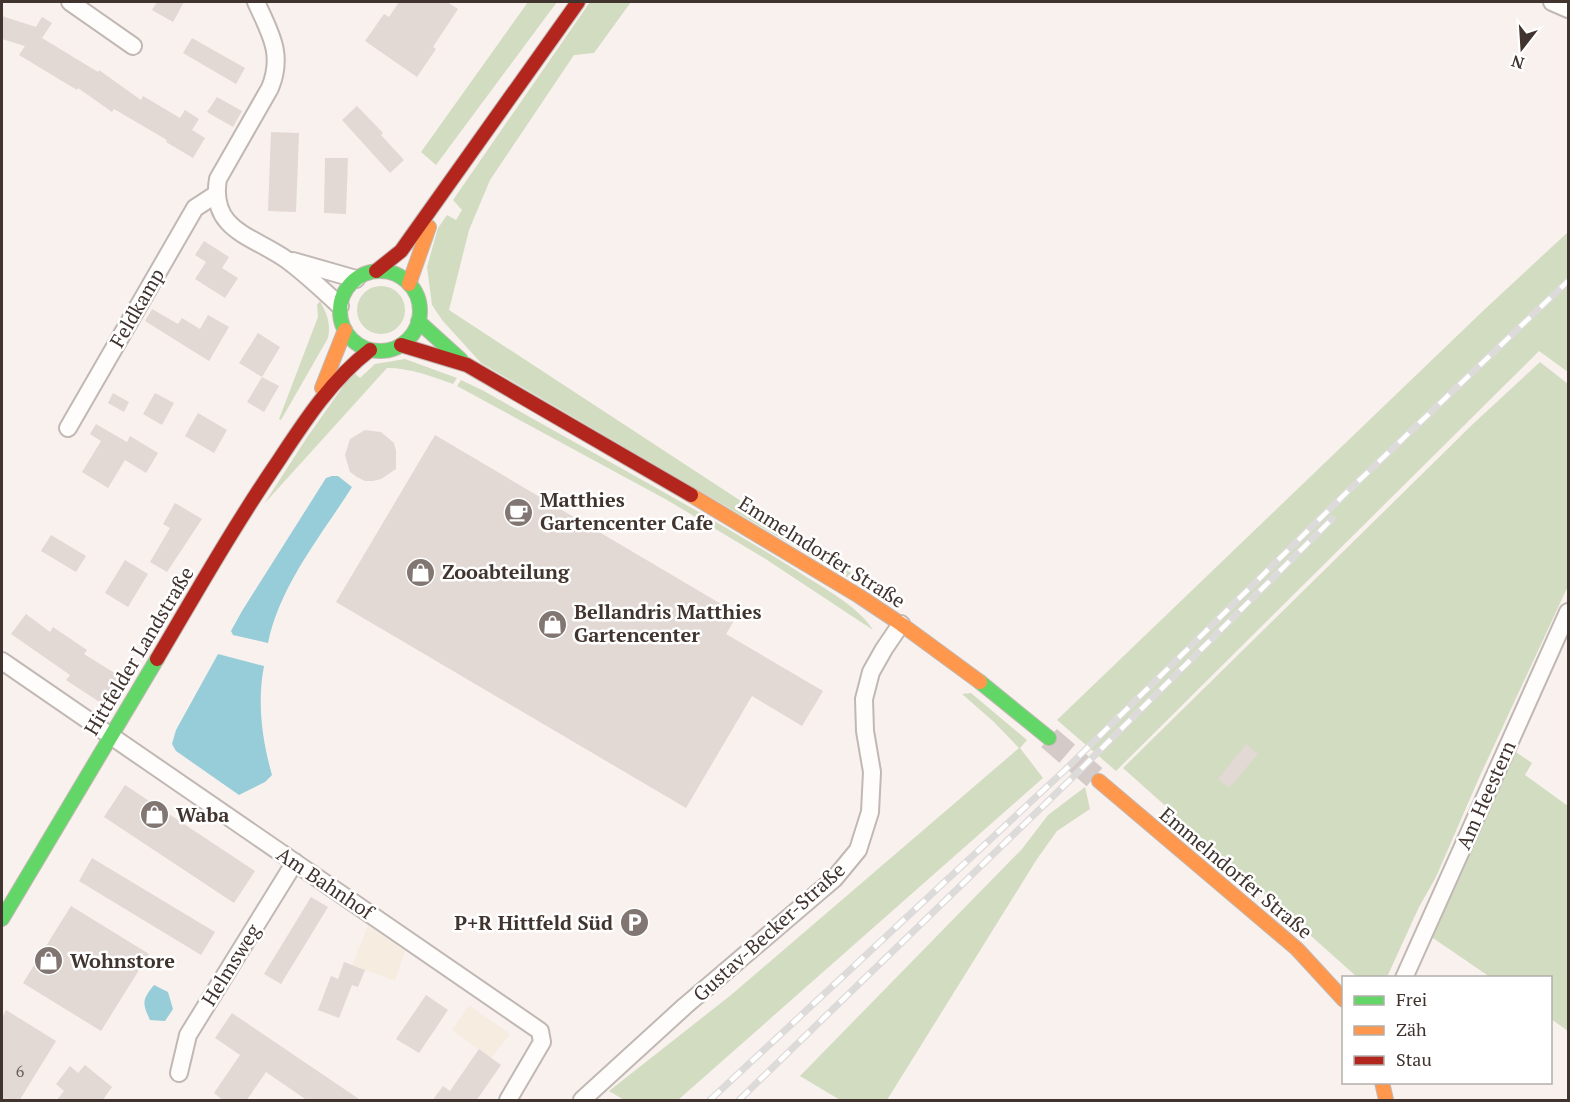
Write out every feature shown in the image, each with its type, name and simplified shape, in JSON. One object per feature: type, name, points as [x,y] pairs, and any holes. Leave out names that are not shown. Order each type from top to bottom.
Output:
[{"type":"main road","points":[[376,271],[400,276],[410,284],[417,295],[420,308],[414,331],[401,345],[391,349],[370,350],[351,339],[340,315],[340,306],[348,286],[356,279],[376,271],[401,251],[578,2]]},
{"type":"main road","points":[[410,284],[416,260],[442,196]]},
{"type":"main road","name":"Emmelndorfer Straße","points":[[418,321],[467,365],[663,478],[859,596],[989,689],[1049,738]]},
{"type":"main road","name":"Hittfelder Landstraße","points":[[314,407],[345,330]]},
{"type":"main road","name":"Emmelndorfer Straße","points":[[401,345],[467,365]]},
{"type":"main road","name":"Hittfelder Landstraße","points":[[2,919],[246,509],[314,407],[353,363],[370,350]]},
{"type":"main road","name":"Emmelndorfer Straße","points":[[1099,781],[1297,949],[1342,997]]},
{"type":"main road","points":[[1382,1084],[1386,1101]]},
{"type":"street","points":[[70,2],[133,46]]},
{"type":"street","points":[[256,2],[275,43],[276,73],[270,88],[218,179],[215,195],[221,212],[234,229],[286,259],[340,306]]},
{"type":"street","points":[[1552,2],[1569,9]]},
{"type":"street","name":"Feldkamp","points":[[68,428],[195,208],[215,195]]},
{"type":"street","points":[[286,259],[356,279]]},
{"type":"street","name":"Am Heestern","points":[[1405,976],[1569,612]]},
{"type":"street","name":"Gustav-Becker-Straße","points":[[582,1101],[685,1006],[834,879],[858,850],[870,812],[873,772],[865,732],[864,699],[872,672],[901,624]]},
{"type":"street","name":"Am Bahnhof","points":[[2,661],[540,1031],[542,1042],[508,1101]]},
{"type":"street","name":"Helmsweg","points":[[179,1074],[188,1035],[295,862]]},
{"type":"shaded area","points":[[368,926],[405,951],[395,981],[352,965]]},
{"type":"shaded area","points":[[469,1005],[510,1034],[491,1058],[452,1030]]},
{"type":"green space","points":[[528,2],[557,2],[436,165],[421,152]]},
{"type":"green space","points":[[590,2],[631,2],[594,53],[574,55],[490,180],[469,230],[449,310],[851,573],[847,577],[481,363],[442,320],[432,305],[427,267],[438,228],[447,215],[456,220],[462,210],[453,200]]},
{"type":"green space","points":[[1568,232],[1568,372],[1539,351],[1116,771],[1057,720],[1485,309]]},
{"type":"green space","points":[[381,286],[398,293],[405,310],[398,327],[381,334],[364,327],[357,310],[364,293]]},
{"type":"green space","points":[[320,301],[328,319],[328,338],[281,420],[279,419],[318,317],[317,305]]},
{"type":"green space","points":[[405,359],[457,378],[453,384],[429,375],[387,368],[264,504],[353,372],[360,378],[375,364]]},
{"type":"green space","points":[[1540,362],[1568,384],[1568,586],[1436,877],[1419,907],[1387,976],[1356,976],[1123,768],[1474,423]]},
{"type":"green space","points":[[461,380],[756,546],[848,604],[873,630],[764,558],[667,500],[457,386]]},
{"type":"green space","points":[[971,693],[1027,740],[1020,748],[1043,778],[678,1100],[624,1100],[609,1091],[731,995],[1019,748],[962,694]]},
{"type":"green space","points":[[1513,750],[1532,763],[1525,775],[1568,806],[1568,1031],[1552,1020],[1552,976],[1489,976],[1430,936]]},
{"type":"green space","points":[[1085,787],[1090,809],[1057,831],[1037,859],[887,1100],[840,1100],[800,1076],[1022,849],[1048,815]]},
{"type":"water","points":[[338,476],[352,487],[292,581],[282,601],[268,643],[233,635],[231,631],[242,611],[326,478]]},
{"type":"water","points":[[218,654],[264,666],[261,693],[262,721],[272,775],[265,782],[239,795],[176,751],[172,744],[176,730]]},
{"type":"water","points":[[154,985],[168,992],[173,1009],[165,1021],[150,1020],[146,1009],[145,998]]},
{"type":"building","points":[[157,2],[184,2],[173,22],[152,10]]},
{"type":"building","points":[[399,2],[447,2],[458,9],[433,47],[436,49],[417,77],[365,41],[384,14],[389,17]]},
{"type":"building","points":[[2,16],[36,27],[42,17],[52,23],[42,38],[98,72],[99,70],[141,100],[143,96],[180,118],[185,110],[199,119],[192,130],[205,138],[193,158],[166,142],[167,140],[114,109],[112,112],[78,88],[77,90],[19,55],[25,46],[2,39]]},
{"type":"building","points":[[192,38],[245,68],[236,84],[183,53]]},
{"type":"building","points":[[217,97],[242,111],[233,127],[207,112]]},
{"type":"building","points":[[357,106],[383,133],[381,135],[404,160],[390,173],[342,120]]},
{"type":"building","points":[[271,132],[299,133],[296,212],[268,211]]},
{"type":"building","points":[[325,158],[348,158],[346,214],[324,213]]},
{"type":"building","points":[[204,241],[229,257],[222,268],[238,278],[225,298],[195,279],[206,262],[195,255]]},
{"type":"building","points":[[152,309],[178,324],[182,318],[200,329],[208,315],[229,327],[209,361],[145,321]]},
{"type":"building","points":[[258,333],[280,347],[262,377],[239,363]]},
{"type":"building","points":[[262,377],[279,386],[264,412],[247,402]]},
{"type":"building","points":[[113,393],[129,402],[124,412],[108,403]]},
{"type":"building","points":[[155,393],[174,403],[162,425],[143,414]]},
{"type":"building","points":[[198,413],[227,430],[214,453],[185,436]]},
{"type":"building","points":[[96,424],[127,442],[130,436],[158,453],[146,473],[125,460],[108,488],[82,472],[101,441],[90,434]]},
{"type":"building","points":[[365,430],[381,432],[394,443],[396,451],[396,469],[381,479],[373,481],[365,481],[350,472],[345,455],[350,439]]},
{"type":"building","name":"Bellandris Matthies Gartencenter","points":[[435,435],[738,614],[726,634],[823,691],[802,726],[752,696],[686,808],[336,602]]},
{"type":"building","points":[[175,503],[202,519],[167,572],[150,562],[170,528],[163,524]]},
{"type":"building","points":[[51,535],[86,556],[76,572],[41,551]]},
{"type":"building","points":[[125,560],[148,574],[128,607],[105,593]]},
{"type":"building","points":[[26,614],[50,632],[53,627],[87,650],[84,654],[121,677],[104,705],[66,680],[70,675],[11,634]]},
{"type":"building","points":[[1246,744],[1258,754],[1229,788],[1218,779]]},
{"type":"building","points":[[125,785],[255,871],[234,903],[104,817]]},
{"type":"building","points":[[92,858],[215,932],[201,955],[79,881]]},
{"type":"building","points":[[311,897],[328,907],[281,984],[264,974]]},
{"type":"building","points":[[71,906],[149,954],[101,1031],[23,983]]},
{"type":"building","points":[[344,962],[365,970],[358,987],[352,985],[339,1018],[318,1010],[331,976],[338,979]]},
{"type":"building","points":[[426,995],[448,1010],[419,1053],[396,1039]]},
{"type":"building","points":[[6,1010],[56,1041],[19,1101],[2,1101],[2,1018]]},
{"type":"building","points":[[232,1013],[362,1101],[308,1101],[266,1072],[246,1101],[224,1101],[214,1093],[240,1055],[215,1038]]},
{"type":"building","points":[[479,1049],[501,1065],[476,1101],[432,1101],[443,1086],[450,1091]]},
{"type":"building","points":[[85,1065],[112,1087],[102,1101],[56,1101],[64,1091],[56,1084],[70,1066],[78,1073]]},
{"type":"tunnel","points":[[1049,738],[1099,781]]},
{"type":"railway","points":[[710,1100],[1065,770],[1345,494],[1568,281]]},
{"type":"railway","points":[[739,1100],[1073,777],[1332,519]]},
{"type":"traffic: fast","points":[[380,271],[395,274],[408,283],[417,296],[420,311],[417,326],[408,339],[395,348],[380,351],[365,348],[352,339],[343,326],[340,311],[343,296],[352,283],[365,274],[380,271]]},
{"type":"traffic: fast","points":[[418,321],[461,360]]},
{"type":"traffic: fast","points":[[2,919],[157,659]]},
{"type":"traffic: fast","points":[[980,682],[1049,738]]},
{"type":"traffic: slow","points":[[409,284],[429,227]]},
{"type":"traffic: slow","points":[[322,388],[345,330]]},
{"type":"traffic: slow","points":[[691,495],[859,596],[980,682]]},
{"type":"traffic: slow","points":[[1099,781],[1297,949],[1342,998]]},
{"type":"traffic: slow","points":[[1382,1084],[1386,1100]]},
{"type":"traffic: jam","points":[[376,271],[401,251],[578,2]]},
{"type":"traffic: jam","points":[[401,345],[467,365],[691,495]]},
{"type":"traffic: jam","points":[[157,659],[230,535],[297,432],[331,388],[370,350]]},
{"type":"place","name":"Matthies Gartencenter Cafe","points":[[519,512]]},
{"type":"place","name":"Zooabteilung","points":[[421,572]]},
{"type":"place","name":"Bellandris Matthies Gartencenter","points":[[553,624]]},
{"type":"place","name":"Waba","points":[[155,815]]},
{"type":"place","name":"P+R Hittfeld Süd","points":[[634,923]]},
{"type":"place","name":"Wohnstore","points":[[49,961]]}]
